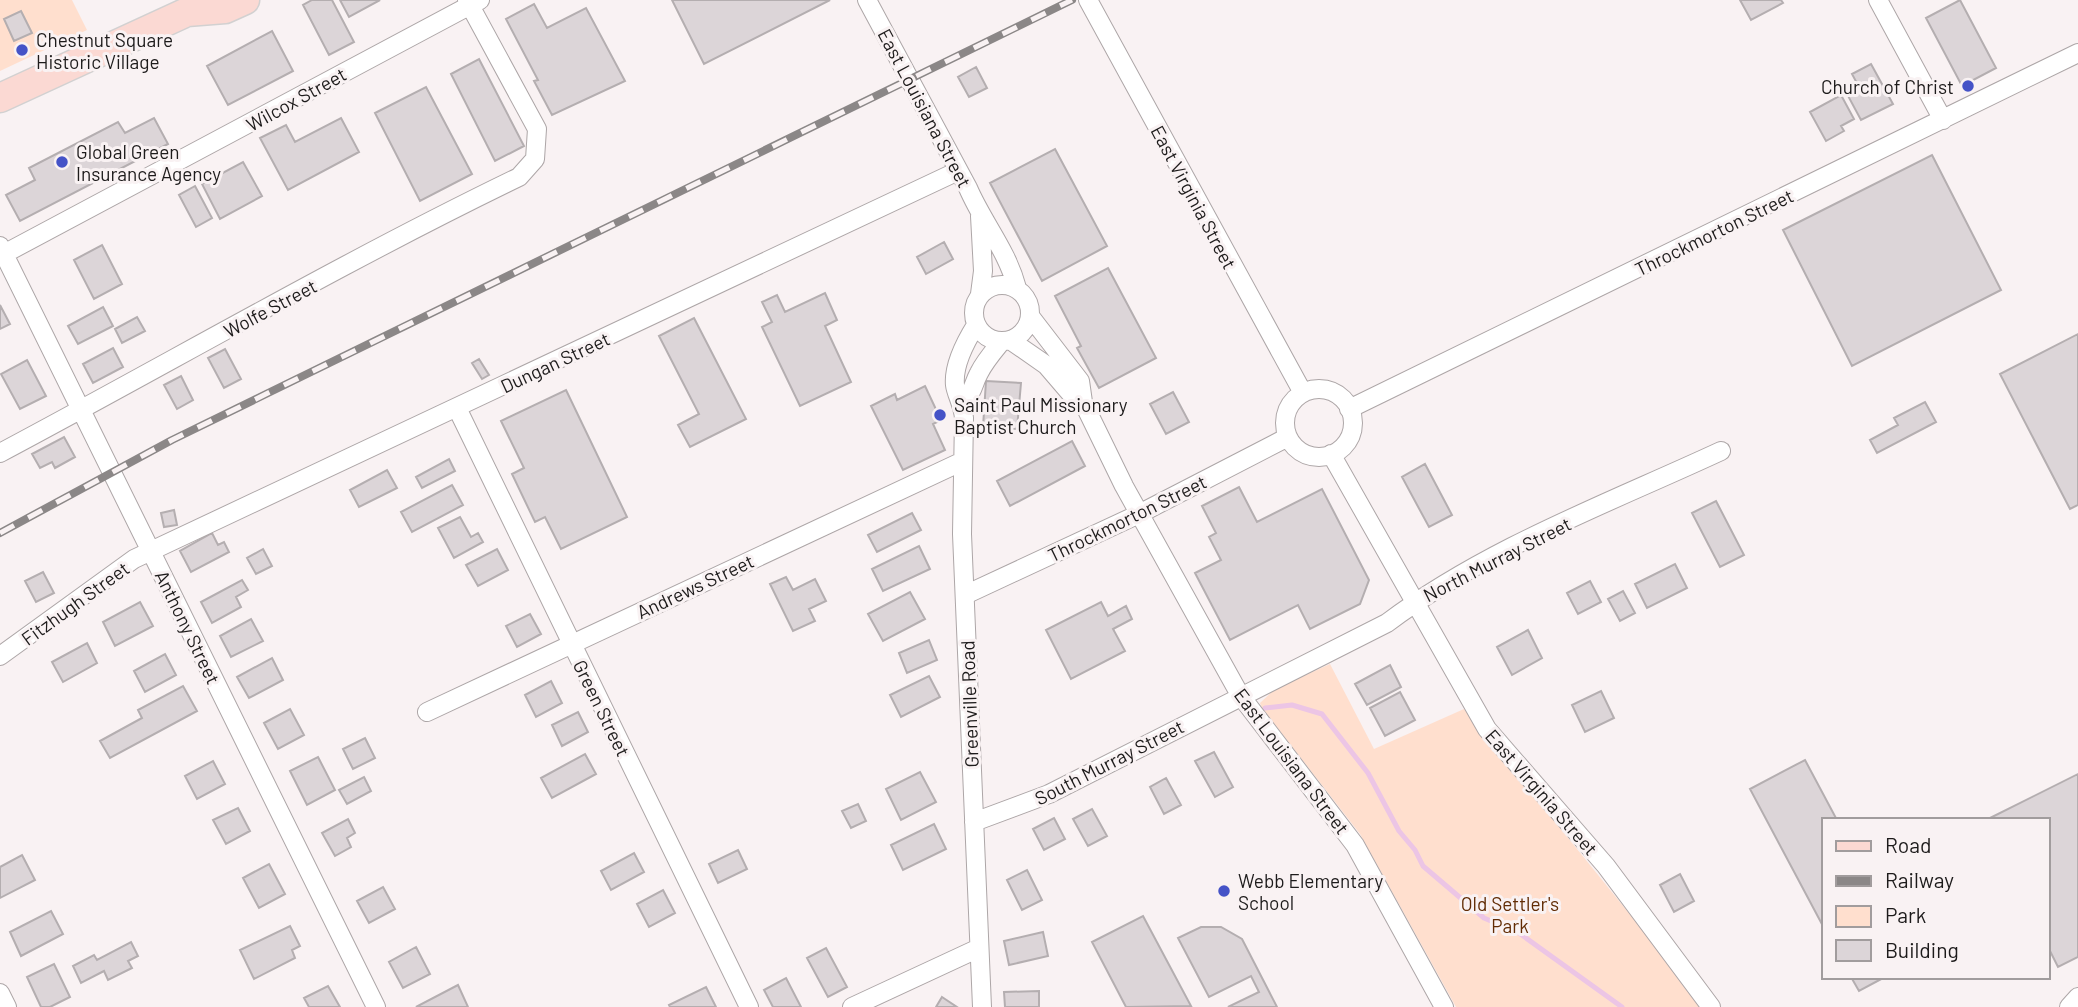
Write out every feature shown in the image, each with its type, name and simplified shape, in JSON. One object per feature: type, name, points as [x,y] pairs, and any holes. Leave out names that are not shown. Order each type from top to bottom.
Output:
[{"type":"main road","points":[[0,98],[192,6],[225,9],[245,0]]},
{"type":"street","name":"East Louisiana Street","points":[[867,0],[981,216],[992,228],[1003,248],[1017,288]]},
{"type":"street","name":"East Virginia Street","points":[[1088,0],[1303,393]]},
{"type":"street","points":[[1878,0],[1943,120]]},
{"type":"street","name":"Wolfe Street","points":[[0,453],[319,282],[395,237],[519,177],[535,159],[537,129],[473,2]]},
{"type":"street","name":"Wilcox Street","points":[[1,252],[473,2]]},
{"type":"street","name":"Throckmorton Street","points":[[1349,409],[2078,54]]},
{"type":"street","name":"Dungan Street","points":[[151,552],[958,171]]},
{"type":"street","name":"East Louisiana Street","points":[[980,294],[984,271],[981,216]]},
{"type":"street","name":"Anthony Street","points":[[1,252],[376,1007]]},
{"type":"street","points":[[993,285],[1017,288],[1027,300],[1030,316],[1024,331],[1006,341],[987,337],[976,325],[973,309],[980,294],[993,285]]},
{"type":"street","name":"East Louisiana Street","points":[[1030,316],[1080,381],[1083,402],[1139,514],[1240,695],[1355,845],[1444,1007]]},
{"type":"street","name":"Greenville Road","points":[[976,325],[963,345],[955,385],[963,402],[965,595],[982,1007]]},
{"type":"street","name":"East Louisiana Street","points":[[1006,341],[1046,365],[1070,393],[1083,402]]},
{"type":"street","name":"Greenville Road","points":[[963,402],[974,389],[976,377],[987,359],[1006,341]]},
{"type":"street","points":[[1317,389],[1328,390],[1338,395],[1349,409],[1352,424],[1350,435],[1345,445],[1331,454],[1314,457],[1304,453],[1288,437],[1286,415],[1290,405],[1303,393],[1317,389]]},
{"type":"street","name":"Green Street","points":[[457,408],[749,1007]]},
{"type":"street","name":"Throckmorton Street","points":[[965,595],[1139,514],[1288,437]]},
{"type":"street","name":"North Murray Street","points":[[1240,695],[1388,623],[1432,590],[1541,534],[1721,452]]},
{"type":"street","name":"East Virginia Street","points":[[1331,454],[1487,729],[1606,866],[1711,1007]]},
{"type":"street","name":"Andrews Street","points":[[427,712],[963,461]]},
{"type":"street","name":"Fitzhugh Street","points":[[0,656],[128,564],[151,552]]},
{"type":"street","name":"South Murray Street","points":[[974,822],[1049,794],[1240,695]]},
{"type":"street","points":[[852,1007],[979,948]]},
{"type":"street","points":[[0,993],[7,1007]]},
{"type":"green space","name":"Chestnut Square Historic Village","points":[[0,0],[72,0],[87,30],[0,71]]},
{"type":"green space","name":"Old Settler's Park","points":[[1330,664],[1374,749],[1464,709],[1632,917],[1699,1007],[1456,1007],[1360,834],[1260,703],[1275,689]]},
{"type":"building","points":[[312,0],[332,0],[354,42],[329,55],[303,5]]},
{"type":"building","points":[[340,0],[380,0],[349,17]]},
{"type":"building","points":[[672,0],[830,0],[704,64]]},
{"type":"building","points":[[1740,0],[1781,0],[1783,3],[1751,20]]},
{"type":"building","points":[[1960,0],[1996,68],[1962,86],[1926,18]]},
{"type":"building","points":[[534,4],[547,28],[586,8],[625,81],[552,115],[534,81],[538,80],[506,19]]},
{"type":"building","points":[[21,11],[32,33],[14,41],[4,19]]},
{"type":"building","points":[[272,31],[293,71],[228,105],[207,66]]},
{"type":"building","points":[[479,59],[524,146],[495,161],[451,74]]},
{"type":"building","points":[[1871,64],[1893,104],[1861,120],[1847,94],[1859,87],[1852,74]]},
{"type":"building","points":[[976,67],[987,88],[969,97],[958,77]]},
{"type":"building","points":[[426,87],[472,174],[420,201],[375,113]]},
{"type":"building","points":[[1841,95],[1854,119],[1841,126],[1844,131],[1826,141],[1810,112]]},
{"type":"building","points":[[154,118],[168,144],[20,221],[6,195],[35,180],[29,168],[118,122],[125,133]]},
{"type":"building","points":[[341,118],[359,152],[288,190],[260,138],[286,125],[295,142]]},
{"type":"building","points":[[1055,149],[1107,246],[1042,281],[990,183]]},
{"type":"building","points":[[1932,155],[2001,290],[1852,366],[1783,230]]},
{"type":"building","points":[[243,162],[262,196],[220,219],[202,184]]},
{"type":"building","points":[[195,186],[212,218],[196,227],[179,195]]},
{"type":"building","points":[[944,242],[953,259],[926,274],[917,257]]},
{"type":"building","points":[[102,245],[122,284],[94,299],[74,260]]},
{"type":"building","points":[[1108,268],[1156,358],[1099,388],[1077,348],[1081,346],[1055,296]]},
{"type":"building","points":[[825,293],[837,320],[825,326],[851,382],[800,406],[762,327],[772,322],[762,302],[777,295],[785,312]]},
{"type":"building","points":[[0,305],[10,324],[0,329]]},
{"type":"building","points":[[103,307],[113,326],[78,344],[68,326]]},
{"type":"building","points":[[137,317],[145,331],[122,343],[115,329]]},
{"type":"building","points":[[694,318],[746,419],[690,447],[678,425],[699,414],[659,336]]},
{"type":"building","points":[[2078,334],[2078,505],[2070,509],[2000,374]]},
{"type":"building","points":[[113,348],[123,367],[93,383],[83,364]]},
{"type":"building","points":[[225,349],[241,379],[224,388],[208,358]]},
{"type":"building","points":[[479,359],[489,375],[482,379],[472,363]]},
{"type":"building","points":[[27,360],[46,396],[20,409],[1,374]]},
{"type":"building","points":[[181,376],[193,400],[177,409],[164,385]]},
{"type":"building","points":[[986,381],[1021,383],[1017,429],[983,427]]},
{"type":"building","points":[[925,386],[941,420],[933,424],[945,450],[903,470],[871,406],[895,394],[897,400]]},
{"type":"building","points":[[566,390],[627,517],[561,549],[545,517],[535,522],[512,474],[524,468],[501,421]]},
{"type":"building","points":[[1173,392],[1189,422],[1166,434],[1150,404]]},
{"type":"building","points":[[1925,402],[1936,422],[1877,453],[1870,440],[1898,425],[1894,418]]},
{"type":"building","points":[[64,437],[75,457],[55,468],[52,462],[40,468],[32,454]]},
{"type":"building","points":[[1072,441],[1085,466],[1010,506],[997,481]]},
{"type":"building","points":[[449,459],[455,471],[422,488],[416,477]]},
{"type":"building","points":[[1425,464],[1452,515],[1429,527],[1402,477]]},
{"type":"building","points":[[387,470],[397,488],[359,507],[350,490]]},
{"type":"building","points":[[452,485],[463,505],[412,532],[401,512]]},
{"type":"building","points":[[1239,487],[1257,522],[1322,489],[1369,580],[1360,604],[1310,629],[1298,605],[1230,640],[1195,573],[1221,560],[1209,537],[1216,533],[1202,506]]},
{"type":"building","points":[[1716,501],[1744,555],[1720,567],[1692,513]]},
{"type":"building","points":[[174,510],[177,525],[164,527],[161,513]]},
{"type":"building","points":[[912,513],[921,530],[877,552],[868,535]]},
{"type":"building","points":[[460,517],[471,537],[478,533],[483,542],[454,558],[438,528]]},
{"type":"building","points":[[212,533],[218,545],[224,542],[229,552],[191,572],[180,551]]},
{"type":"building","points":[[919,546],[930,569],[883,591],[872,569]]},
{"type":"building","points":[[263,549],[272,566],[256,574],[247,558]]},
{"type":"building","points":[[497,549],[508,570],[478,586],[466,565]]},
{"type":"building","points":[[1675,564],[1687,588],[1647,608],[1635,584]]},
{"type":"building","points":[[43,572],[54,593],[36,602],[25,581]]},
{"type":"building","points":[[786,577],[793,590],[815,579],[826,601],[809,609],[815,621],[793,631],[770,584]]},
{"type":"building","points":[[242,580],[248,590],[236,597],[241,607],[212,623],[201,602]]},
{"type":"building","points":[[1590,581],[1601,602],[1578,614],[1567,593]]},
{"type":"building","points":[[1623,591],[1635,613],[1620,621],[1608,599]]},
{"type":"building","points":[[910,592],[925,619],[883,641],[868,614]]},
{"type":"building","points":[[140,602],[153,626],[115,646],[103,622]]},
{"type":"building","points":[[1101,602],[1108,616],[1126,606],[1132,619],[1113,629],[1125,651],[1071,679],[1046,630]]},
{"type":"building","points":[[530,614],[541,634],[517,647],[506,626]]},
{"type":"building","points":[[251,619],[263,641],[231,657],[220,636]]},
{"type":"building","points":[[1528,630],[1542,658],[1512,675],[1497,647]]},
{"type":"building","points":[[929,640],[937,660],[907,673],[899,653]]},
{"type":"building","points":[[87,643],[97,663],[63,682],[52,662]]},
{"type":"building","points":[[165,654],[176,675],[145,692],[134,671]]},
{"type":"building","points":[[272,658],[283,680],[249,698],[237,677]]},
{"type":"building","points":[[1390,665],[1401,687],[1367,705],[1355,684]]},
{"type":"building","points":[[929,676],[940,697],[901,717],[890,695]]},
{"type":"building","points":[[551,681],[562,703],[536,717],[525,695]]},
{"type":"building","points":[[183,686],[197,711],[110,758],[100,741],[142,718],[138,710]]},
{"type":"building","points":[[1601,691],[1614,718],[1585,732],[1572,705]]},
{"type":"building","points":[[1400,692],[1415,720],[1385,736],[1370,708]]},
{"type":"building","points":[[290,709],[304,735],[278,749],[264,723]]},
{"type":"building","points":[[578,712],[588,732],[562,746],[552,725]]},
{"type":"building","points":[[365,738],[375,758],[353,769],[343,749]]},
{"type":"building","points":[[1214,752],[1233,787],[1215,797],[1195,761]]},
{"type":"building","points":[[585,754],[596,774],[552,798],[541,778]]},
{"type":"building","points":[[318,757],[335,790],[307,805],[290,771]]},
{"type":"building","points":[[1805,760],[1836,818],[1822,818],[1822,924],[1750,789]]},
{"type":"building","points":[[213,761],[225,784],[197,799],[185,776]]},
{"type":"building","points":[[920,772],[936,802],[901,820],[886,789]]},
{"type":"building","points":[[2078,774],[2078,957],[2058,967],[2050,951],[2050,818],[1990,818]]},
{"type":"building","points":[[364,777],[371,791],[347,804],[339,790]]},
{"type":"building","points":[[1166,778],[1181,805],[1164,814],[1150,787]]},
{"type":"building","points":[[858,804],[866,821],[851,828],[842,811]]},
{"type":"building","points":[[238,808],[250,831],[226,844],[213,820]]},
{"type":"building","points":[[1092,809],[1107,836],[1088,846],[1073,819]]},
{"type":"building","points":[[1054,818],[1065,839],[1044,850],[1033,829]]},
{"type":"building","points":[[348,819],[355,833],[347,838],[351,847],[335,856],[322,833]]},
{"type":"building","points":[[934,824],[946,849],[903,870],[891,845]]},
{"type":"building","points":[[738,850],[747,869],[718,883],[709,864]]},
{"type":"building","points":[[634,853],[644,872],[611,890],[601,871]]},
{"type":"building","points":[[22,855],[35,880],[0,898],[0,867]]},
{"type":"building","points":[[269,864],[285,894],[259,908],[243,878]]},
{"type":"building","points":[[1027,870],[1042,900],[1022,910],[1007,880]]},
{"type":"building","points":[[1680,874],[1694,901],[1674,912],[1660,885]]},
{"type":"building","points":[[383,887],[395,909],[369,923],[357,901]]},
{"type":"building","points":[[663,890],[675,913],[649,927],[637,904]]},
{"type":"building","points":[[51,911],[63,934],[21,956],[10,932]]},
{"type":"building","points":[[1143,916],[1191,1006],[1126,1007],[1092,942]]},
{"type":"building","points":[[290,926],[300,946],[292,950],[295,958],[254,979],[240,950]]},
{"type":"building","points":[[1201,927],[1221,927],[1242,939],[1277,1007],[1228,1007],[1259,992],[1251,976],[1209,997],[1178,938]]},
{"type":"building","points":[[1043,932],[1048,956],[1009,965],[1004,941]]},
{"type":"building","points":[[131,942],[138,956],[128,961],[132,968],[108,980],[104,971],[81,983],[73,966],[94,955],[97,960]]},
{"type":"building","points":[[416,947],[430,974],[403,988],[389,962]]},
{"type":"building","points":[[826,948],[847,987],[828,997],[807,958]]},
{"type":"building","points":[[54,964],[70,997],[50,1007],[41,1007],[27,977]]},
{"type":"building","points":[[786,978],[801,1007],[773,1007],[764,990]]},
{"type":"building","points":[[1852,979],[1881,979],[1859,991]]},
{"type":"building","points":[[458,985],[468,1007],[416,1007]]},
{"type":"building","points":[[328,986],[340,1007],[309,1007],[304,998]]},
{"type":"building","points":[[706,987],[716,1007],[670,1007],[669,1005]]},
{"type":"building","points":[[1039,991],[1039,1007],[1005,1007],[1004,992]]},
{"type":"building","points":[[942,997],[957,1007],[936,1007]]},
{"type":"waterway","points":[[1265,708],[1292,705],[1322,714],[1368,773],[1399,831],[1415,850],[1423,866],[1484,918],[1519,933],[1622,1007]]},
{"type":"railway","points":[[0,533],[172,440],[1072,0]]},
{"type":"place","name":"Chestnut Square Historic Village","points":[[22,50]]},
{"type":"place","name":"Church of Christ","points":[[1968,86]]},
{"type":"place","name":"Global Green Insurance Agency","points":[[62,162]]},
{"type":"place","name":"Saint Paul Missionary Baptist Church","points":[[940,415]]},
{"type":"place","name":"Webb Elementary School","points":[[1224,891]]}]
